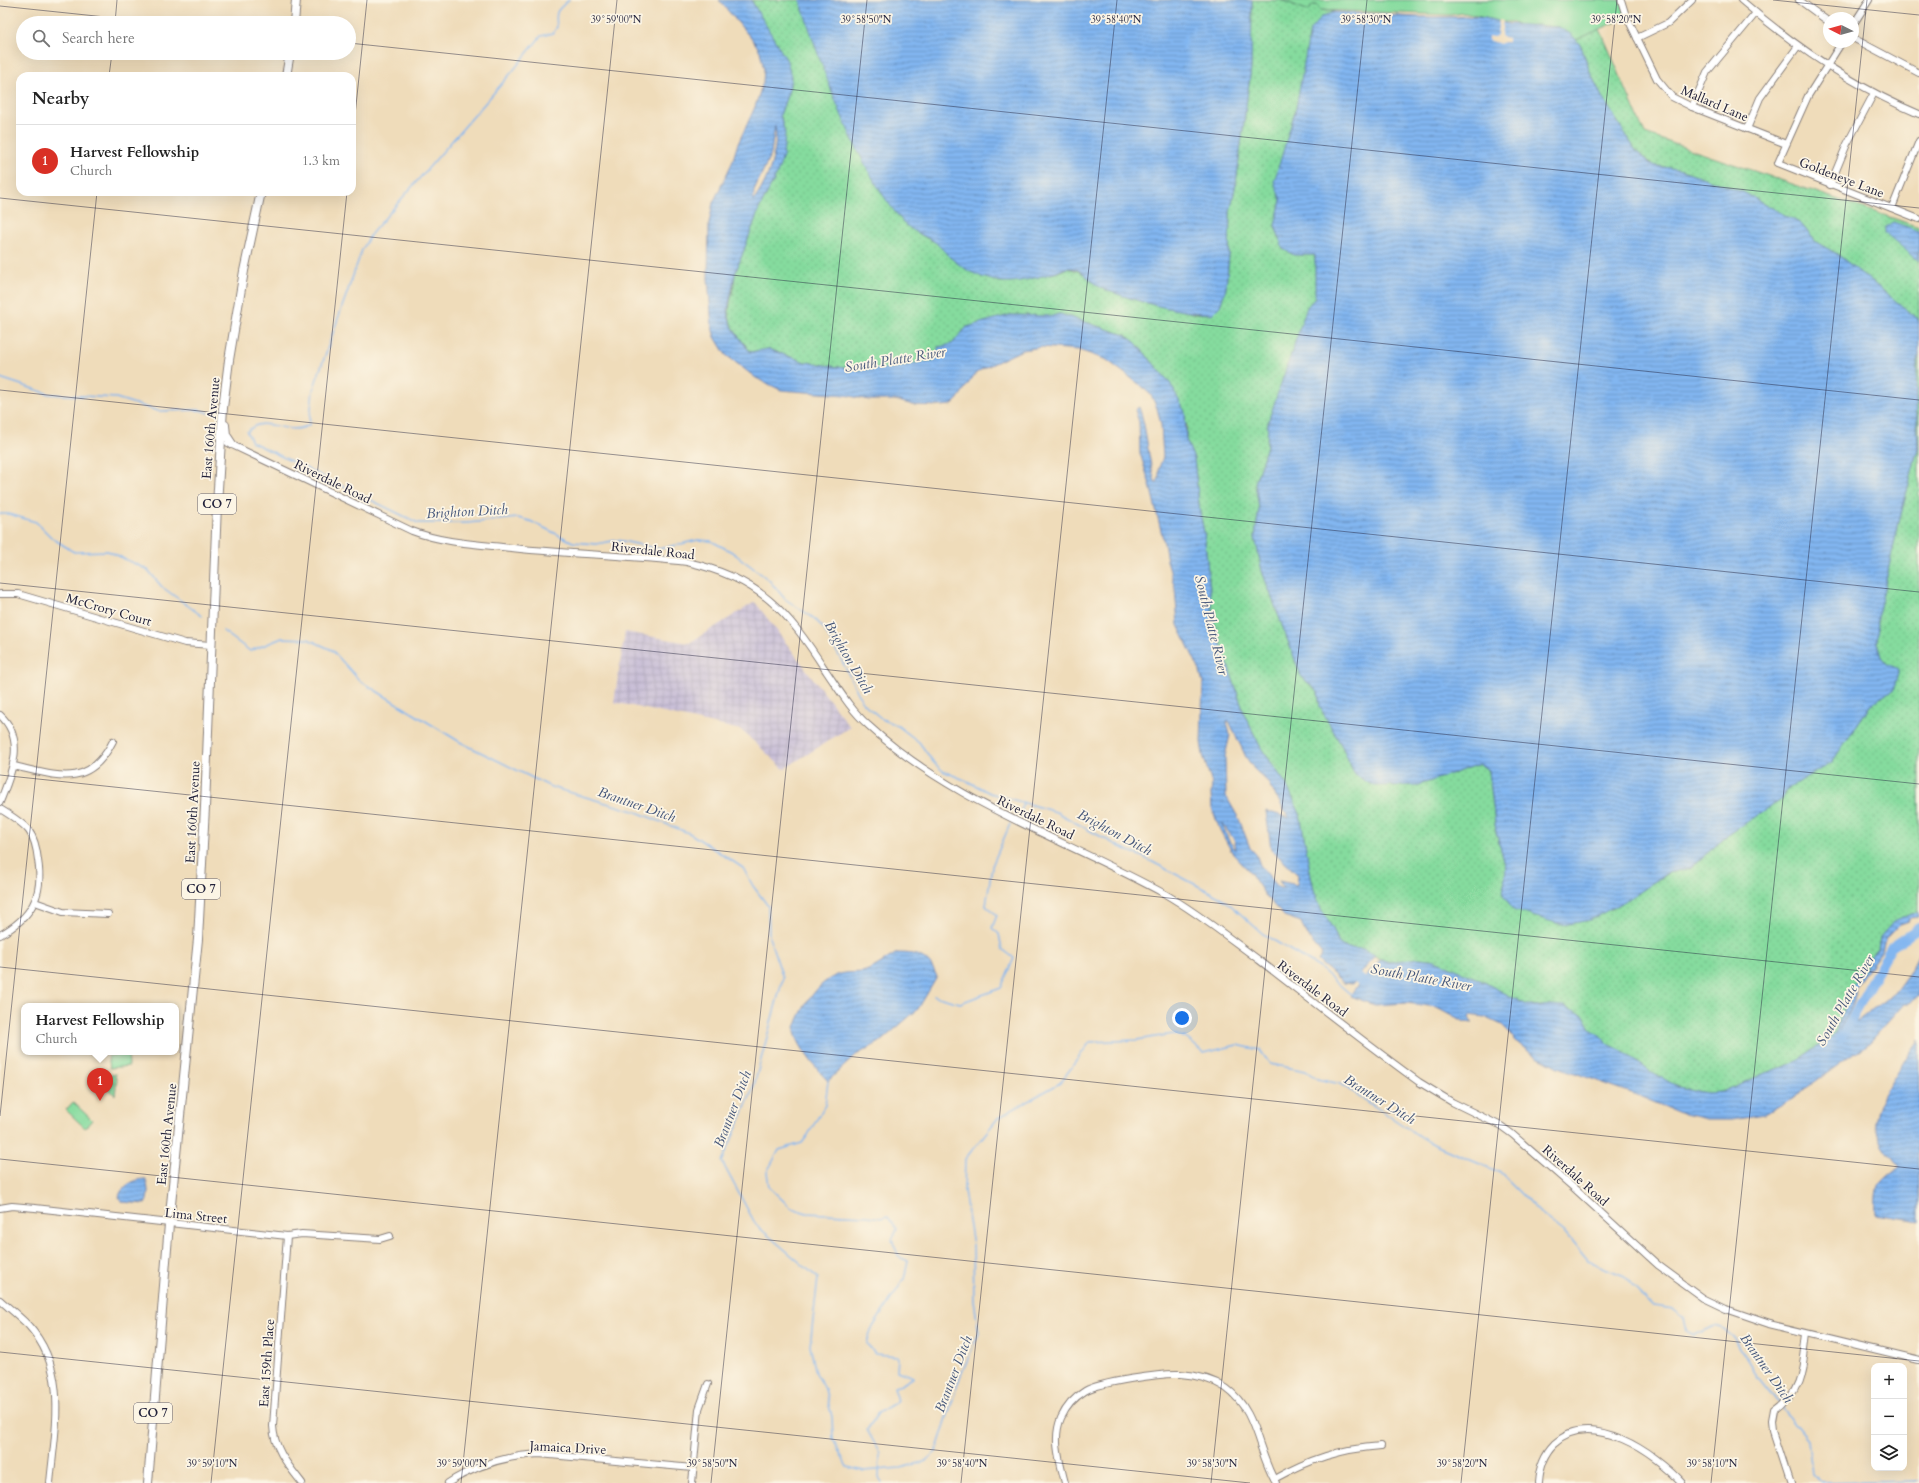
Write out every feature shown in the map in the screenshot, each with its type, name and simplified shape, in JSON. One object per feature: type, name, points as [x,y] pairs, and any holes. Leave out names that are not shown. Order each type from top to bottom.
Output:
[{"type":"main road","points":[[295,16],[296,0]]},
{"type":"main road","points":[[287,72],[289,60]]},
{"type":"main road","name":"East 160th Avenue","points":[[148,1483],[169,1224],[198,939],[220,442],[224,398],[244,271],[260,196]]},
{"type":"main road","points":[[224,398],[225,431],[232,444]]},
{"type":"street","name":"Mallard Lane","points":[[1621,0],[1637,38],[1661,86],[1672,97],[1692,107],[1786,144]]},
{"type":"street","points":[[1637,38],[1668,23],[1692,0]]},
{"type":"street","points":[[1741,0],[1798,46],[1827,65],[1874,93],[1919,114]]},
{"type":"street","points":[[1800,0],[1823,17]]},
{"type":"street","points":[[1859,16],[1869,0]]},
{"type":"street","points":[[1692,107],[1707,72],[1756,13]]},
{"type":"street","points":[[1859,41],[1919,73]]},
{"type":"street","points":[[1747,129],[1760,98],[1798,46]]},
{"type":"street","points":[[1786,144],[1808,96],[1838,48]]},
{"type":"street","points":[[1830,184],[1847,144],[1874,93]]},
{"type":"street","points":[[1892,208],[1919,141]]},
{"type":"street","name":"Goldeneye Lane","points":[[1786,144],[1778,163],[1919,219]]},
{"type":"street","name":"Riverdale Road","points":[[220,442],[232,444],[387,520],[429,537],[456,542],[511,548],[687,562],[715,569],[745,582],[771,600],[796,627],[858,716],[926,771],[957,790],[1138,880],[1189,910],[1419,1082],[1452,1102],[1501,1126],[1512,1134],[1576,1189],[1658,1265],[1695,1293],[1726,1309],[1807,1334],[1919,1360]]},
{"type":"street","name":"McCrory Court","points":[[0,594],[18,594],[185,643],[211,645]]},
{"type":"street","points":[[0,715],[10,727],[14,741],[14,766],[0,802]]},
{"type":"street","points":[[14,766],[55,776],[70,776],[96,766],[105,757],[113,741]]},
{"type":"street","points":[[0,809],[12,816],[29,831],[37,850],[40,874],[39,889],[35,902],[14,928],[0,935]]},
{"type":"street","points":[[35,902],[63,912],[108,914]]},
{"type":"street","name":"Lima Street","points":[[0,1208],[12,1206],[35,1208],[287,1236],[302,1234],[380,1239],[390,1236]]},
{"type":"street","name":"East 159th Place","points":[[287,1236],[273,1428],[275,1442],[282,1457],[302,1483]]},
{"type":"street","points":[[0,1300],[28,1325],[41,1343],[52,1368],[56,1386],[57,1405],[50,1483]]},
{"type":"street","points":[[1791,1483],[1774,1431],[1775,1411],[1784,1405],[1801,1378],[1807,1334]]},
{"type":"street","points":[[1065,1483],[1057,1441],[1060,1423],[1077,1396],[1092,1387],[1115,1381],[1178,1374],[1210,1380],[1226,1389],[1247,1412],[1275,1481],[1302,1464],[1333,1453],[1381,1446]]},
{"type":"street","points":[[692,1483],[699,1409],[708,1384]]},
{"type":"street","points":[[1538,1483],[1539,1470],[1543,1458],[1551,1447],[1562,1438],[1575,1432],[1588,1431],[1604,1433],[1620,1438],[1655,1459],[1682,1483]]},
{"type":"street","name":"Jamaica Drive","points":[[448,1483],[469,1470],[491,1462],[517,1456],[539,1454],[693,1468]]},
{"type":"shaded area","points":[[755,602],[850,727],[784,769],[741,730],[614,702],[625,632],[689,643]]},
{"type":"green space","points":[[751,0],[800,0],[830,86],[853,138],[885,197],[921,235],[935,242],[953,260],[999,282],[1018,281],[1055,273],[1068,268],[1084,273],[1099,286],[1142,302],[1193,313],[1211,314],[1220,306],[1226,288],[1229,255],[1230,212],[1236,183],[1251,68],[1252,0],[1282,0],[1309,11],[1312,5],[1317,5],[1320,10],[1334,12],[1321,17],[1304,70],[1296,108],[1275,182],[1281,200],[1275,226],[1283,249],[1294,255],[1315,255],[1316,298],[1268,422],[1267,446],[1255,483],[1259,508],[1255,537],[1262,571],[1301,676],[1318,692],[1320,707],[1344,750],[1355,775],[1419,785],[1480,764],[1489,771],[1496,832],[1506,868],[1503,894],[1610,910],[1668,873],[1690,868],[1728,835],[1780,800],[1789,788],[1832,762],[1871,704],[1894,689],[1887,664],[1881,657],[1877,643],[1878,615],[1899,522],[1918,448],[1916,396],[1917,362],[1919,354],[1919,912],[1912,913],[1894,922],[1880,937],[1878,948],[1870,957],[1865,969],[1850,986],[1844,1011],[1837,1025],[1836,1032],[1828,1040],[1791,1064],[1722,1092],[1707,1093],[1678,1087],[1640,1065],[1622,1050],[1610,1045],[1598,1035],[1589,1027],[1583,1015],[1550,1005],[1535,1007],[1525,1004],[1478,979],[1435,960],[1419,958],[1389,962],[1380,959],[1363,949],[1346,948],[1339,944],[1334,931],[1321,909],[1315,893],[1300,814],[1286,784],[1261,748],[1245,716],[1213,620],[1204,532],[1200,513],[1194,459],[1186,440],[1187,426],[1170,383],[1135,342],[1125,335],[1060,314],[1052,316],[1010,315],[967,327],[952,344],[945,347],[934,361],[921,362],[895,368],[858,370],[805,362],[768,349],[750,352],[731,324],[729,309],[735,274],[759,209],[777,174],[783,125],[780,115],[789,90],[791,77],[786,61]]},
{"type":"green space","points":[[1282,0],[1621,0],[1627,17],[1576,40],[1559,27],[1537,25],[1522,26],[1513,22],[1502,22],[1464,13],[1450,15],[1320,10],[1317,5],[1312,5],[1309,11]]},
{"type":"green space","points":[[1600,29],[1645,134],[1919,227],[1919,322],[1917,318],[1837,254],[1816,242],[1801,224],[1743,192],[1682,170],[1652,165],[1636,151],[1602,97],[1590,72],[1581,46],[1576,40]]},
{"type":"green space","points":[[128,1055],[129,1066],[110,1068],[108,1056]]},
{"type":"green space","points":[[116,1074],[115,1077],[117,1079],[115,1095],[97,1078]]},
{"type":"green space","points":[[73,1102],[92,1120],[85,1128],[66,1110]]},
{"type":"water","points":[[719,0],[751,0],[787,61],[791,77],[789,90],[780,115],[785,133],[783,156],[777,174],[759,209],[735,274],[728,309],[729,319],[734,330],[750,352],[768,349],[805,362],[858,370],[895,368],[921,362],[934,361],[938,356],[938,347],[952,344],[967,327],[1010,315],[1052,316],[1060,314],[1125,335],[1135,342],[1170,383],[1185,412],[1186,440],[1194,459],[1200,513],[1204,532],[1213,620],[1245,716],[1261,748],[1286,784],[1300,814],[1315,893],[1321,909],[1334,931],[1339,944],[1346,948],[1363,949],[1375,955],[1353,984],[1344,983],[1318,961],[1322,954],[1307,936],[1301,922],[1284,916],[1267,898],[1250,872],[1233,854],[1220,830],[1212,808],[1212,784],[1203,755],[1201,742],[1203,683],[1200,671],[1178,625],[1175,588],[1167,561],[1150,485],[1140,453],[1139,422],[1135,410],[1139,407],[1156,484],[1159,478],[1159,468],[1163,457],[1161,425],[1157,408],[1151,395],[1107,360],[1079,350],[1042,347],[1022,350],[982,369],[975,374],[957,400],[951,405],[940,406],[913,405],[895,400],[869,400],[845,395],[781,390],[756,378],[726,355],[715,337],[712,327],[708,278],[709,223],[713,203],[732,163],[737,146],[755,107],[763,82],[764,70],[760,51]],"holes":[[[775,125],[776,134],[774,154],[771,165],[768,175],[753,201],[754,190],[771,154]],[[1229,721],[1246,757],[1254,769],[1267,781],[1289,818],[1266,811],[1271,849],[1298,875],[1297,885],[1279,881],[1284,888],[1279,888],[1260,865],[1256,854],[1250,848],[1239,819],[1226,796],[1225,756],[1230,735],[1227,722]],[[1222,823],[1235,841],[1236,850],[1229,841]]]},
{"type":"water","points":[[800,0],[1252,0],[1251,68],[1236,183],[1230,212],[1229,255],[1226,288],[1220,306],[1212,314],[1157,306],[1103,289],[1083,273],[1073,268],[1062,269],[1054,273],[1026,280],[1004,282],[979,276],[957,263],[935,242],[904,223],[871,175],[842,117]]},
{"type":"water","points":[[1334,12],[1417,17],[1465,16],[1485,18],[1508,24],[1559,27],[1572,35],[1581,46],[1590,72],[1602,97],[1636,151],[1651,165],[1682,170],[1743,192],[1801,224],[1816,242],[1837,254],[1917,318],[1919,322],[1919,354],[1917,362],[1916,396],[1918,448],[1899,522],[1878,615],[1877,643],[1881,657],[1887,664],[1899,669],[1894,689],[1871,704],[1832,762],[1789,788],[1780,800],[1728,835],[1690,868],[1667,873],[1630,898],[1590,920],[1563,925],[1513,910],[1503,894],[1506,868],[1496,832],[1489,771],[1480,764],[1419,785],[1374,786],[1355,775],[1344,750],[1320,707],[1318,692],[1301,676],[1262,571],[1255,537],[1259,508],[1255,483],[1267,446],[1268,422],[1307,307],[1315,298],[1315,255],[1294,255],[1283,249],[1275,225],[1281,200],[1274,182],[1296,108],[1310,30],[1321,17]]},
{"type":"water","points":[[1893,222],[1919,231],[1919,261],[1885,233],[1885,227]]},
{"type":"water","points":[[1919,912],[1919,917],[1909,918],[1909,921],[1900,924],[1885,939],[1882,950],[1855,988],[1854,999],[1839,1031],[1857,1021],[1894,993],[1911,970],[1919,954],[1919,995],[1910,1003],[1905,1003],[1870,1042],[1784,1104],[1765,1115],[1731,1120],[1706,1120],[1685,1115],[1629,1092],[1558,1067],[1528,1051],[1514,1040],[1513,1036],[1502,1025],[1485,1017],[1469,1015],[1470,1020],[1473,1023],[1465,1022],[1437,1007],[1406,1003],[1375,1005],[1350,996],[1380,959],[1389,962],[1419,958],[1435,960],[1478,979],[1525,1004],[1535,1007],[1550,1005],[1565,1006],[1583,1015],[1589,1027],[1610,1045],[1622,1050],[1640,1065],[1678,1087],[1707,1093],[1722,1092],[1791,1064],[1828,1040],[1836,1032],[1837,1025],[1844,1011],[1850,986],[1865,969],[1870,957],[1878,948],[1880,937],[1895,920],[1912,913]]},
{"type":"water","points":[[897,953],[911,954],[922,957],[930,964],[937,977],[918,1009],[880,1042],[856,1055],[828,1081],[807,1056],[795,1034],[795,1026],[801,1013],[814,992],[826,981],[843,973],[866,971]]},
{"type":"water","points":[[1919,1040],[1919,1221],[1876,1214],[1876,1197],[1879,1186],[1886,1177],[1900,1167],[1888,1153],[1879,1137],[1875,1125],[1875,1117],[1884,1094]]},
{"type":"water","points":[[145,1179],[148,1192],[145,1204],[123,1202],[119,1197],[125,1186],[137,1180]]},
{"type":"pier","points":[[1499,20],[1503,21],[1501,35],[1503,38],[1508,39],[1508,42],[1503,42],[1500,44],[1489,40],[1489,36],[1494,37],[1497,35]]},
{"type":"waterway","points":[[247,432],[254,426],[261,424],[292,429],[309,425],[313,390],[362,250],[371,234],[512,72],[541,36],[553,33],[557,27],[556,14],[569,0]]},
{"type":"waterway","name":"Brighton Ditch","points":[[0,378],[49,394],[116,398],[158,411],[200,410],[209,413]]},
{"type":"waterway","name":"Brighton Ditch","points":[[247,432],[252,442],[418,523],[467,523],[518,518],[530,521],[573,542],[596,544],[618,540],[659,549],[698,540],[711,541],[732,552],[769,580],[785,599],[815,619],[824,629],[863,703],[882,719],[898,726],[919,742],[934,763],[943,771],[990,793],[1056,812],[1120,847],[1143,857],[1225,900],[1263,934],[1320,968],[1352,994]]},
{"type":"waterway","name":"Brantner Ditch","points":[[0,514],[9,514],[36,522],[52,538],[74,552],[108,551],[148,570],[162,587],[202,616]]},
{"type":"waterway","name":"Brantner Ditch","points":[[223,631],[250,651],[282,638],[308,639],[332,650],[360,681],[460,742],[551,787],[634,811],[691,834],[743,868],[753,886],[768,906],[769,937],[783,978],[753,1089],[722,1162],[756,1225],[818,1278],[810,1346],[816,1373],[825,1389],[832,1417],[833,1439],[847,1467],[864,1471],[900,1468],[924,1462],[936,1452],[960,1377],[979,1333],[974,1301],[973,1245],[964,1191],[965,1159],[998,1118],[1060,1083],[1090,1042],[1137,1040],[1173,1034],[1186,1038],[1204,1053],[1237,1045],[1260,1050],[1270,1064],[1306,1071],[1317,1079],[1341,1084],[1428,1142],[1499,1172],[1542,1215],[1566,1234],[1588,1261],[1622,1275],[1654,1307],[1673,1310],[1683,1318],[1686,1331],[1694,1335],[1714,1326],[1724,1329],[1735,1339],[1757,1376],[1780,1405]]},
{"type":"waterway","points":[[1021,814],[1023,802]]},
{"type":"waterway","points":[[934,996],[960,1003],[1001,988],[1014,958],[1002,949],[999,934],[992,928],[997,915],[986,906],[992,866],[1010,824]]},
{"type":"waterway","name":"South Platte River","points":[[1841,1038],[1891,947],[1919,928]]},
{"type":"waterway","name":"South Platte River","points":[[1347,969],[1363,982],[1375,984]]},
{"type":"waterway","points":[[828,1081],[825,1105],[808,1135],[802,1143],[779,1150],[767,1172],[769,1187],[791,1208],[807,1213],[881,1218],[887,1216],[897,1229],[892,1240],[899,1257],[908,1261],[904,1279],[871,1330],[867,1344],[875,1354],[898,1356],[897,1371],[914,1377],[901,1385],[894,1387],[898,1401],[878,1413],[867,1430],[880,1453],[879,1477],[882,1483]]},
{"type":"waterway","name":"Brantner Ditch","points":[[1782,1408],[1808,1440],[1812,1474],[1821,1483],[1919,1481]]},
{"type":"place","name":"Harvest Fellowship","points":[[100,1101]]}]
